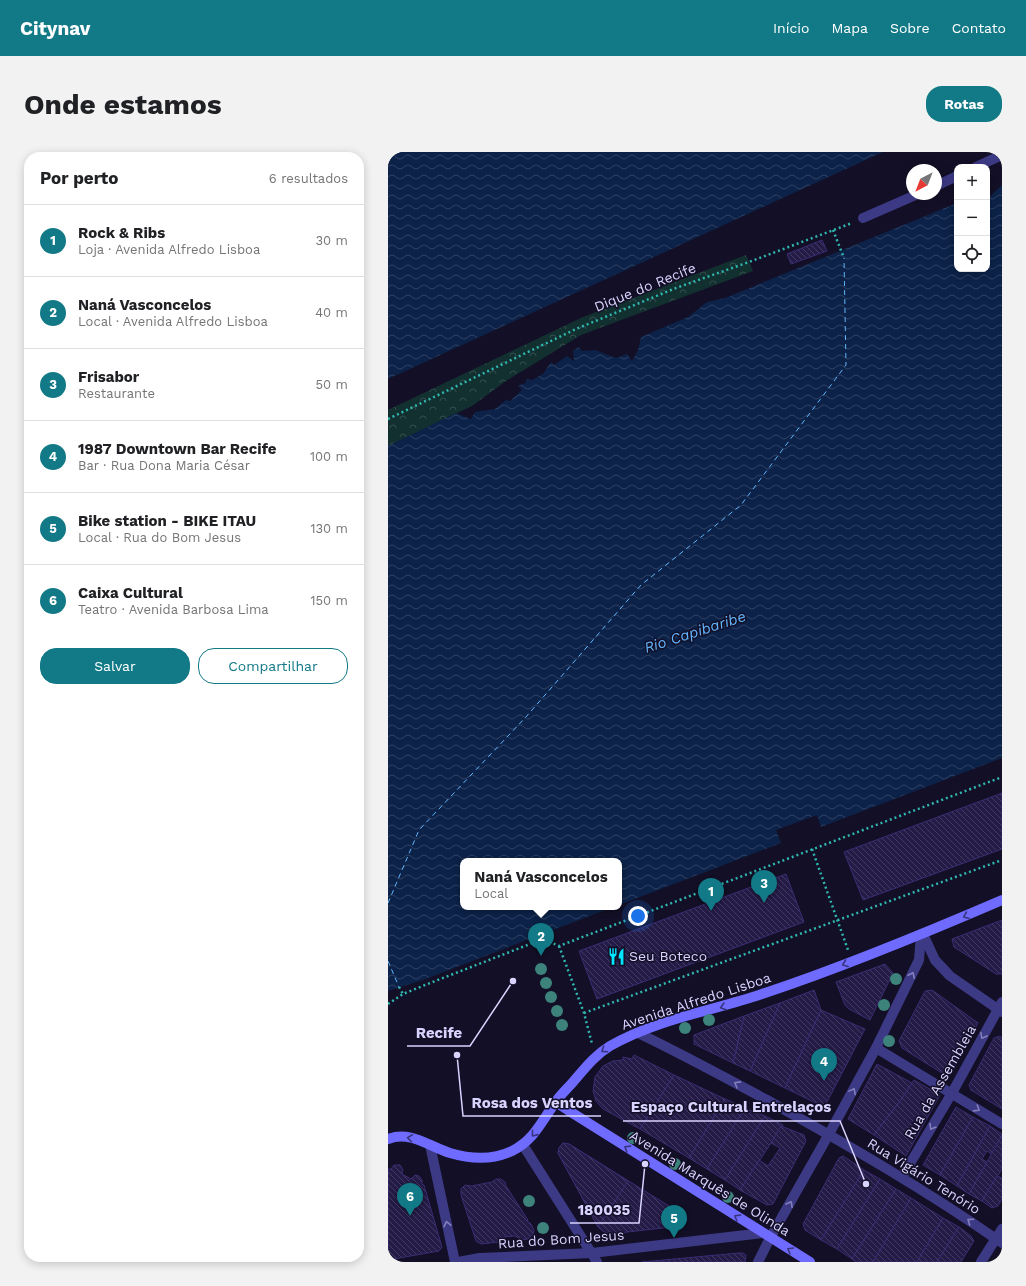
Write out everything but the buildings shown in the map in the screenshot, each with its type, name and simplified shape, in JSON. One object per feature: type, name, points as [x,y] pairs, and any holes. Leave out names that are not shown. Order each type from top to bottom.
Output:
[{"type":"main road","name":"Avenida Alfredo Lisboa","points":[[388,1139],[396,1136],[420,1139],[430,1145],[450,1153],[475,1158],[488,1158],[511,1152],[523,1145],[533,1136],[556,1102],[595,1056],[610,1046],[638,1033],[674,1020],[790,985],[922,934],[1002,900]]},
{"type":"main road","name":"Avenida Marquês de Olinda","points":[[556,1102],[766,1236],[810,1262]]},
{"type":"street","points":[[982,164],[1002,155]]},
{"type":"street","points":[[942,183],[954,177]]},
{"type":"street","points":[[863,218],[906,199]]},
{"type":"street","points":[[922,934],[935,960],[950,976],[1001,1007]]},
{"type":"street","points":[[758,1262],[766,1236],[829,1134],[876,1048],[919,960],[922,934]]},
{"type":"street","name":"Rua da Assembleia","points":[[902,1177],[1001,1007]]},
{"type":"street","name":"Rua Vigário Tenório","points":[[638,1033],[686,1056],[829,1134],[902,1177],[999,1241]]},
{"type":"street","points":[[876,1048],[1002,1124]]},
{"type":"street","points":[[430,1145],[456,1262]]},
{"type":"street","points":[[523,1145],[595,1258]]},
{"type":"street","points":[[981,1262],[999,1241],[1002,1230]]},
{"type":"street","name":"Rua do Bom Jesus","points":[[456,1262],[480,1258],[595,1258],[766,1236]]},
{"type":"path","name":"Dique do Recife","points":[[388,419],[576,329],[676,288],[749,262],[863,218]]},
{"type":"path","points":[[833,230],[844,258]]},
{"type":"path","points":[[559,946],[1002,778]]},
{"type":"path","points":[[812,849],[851,961]]},
{"type":"path","points":[[584,1013],[1002,860]]},
{"type":"path","points":[[388,1004],[403,994],[544,939],[559,946],[584,1013],[595,1056]]},
{"type":"path","points":[[399,987],[403,994]]},
{"type":"green space","points":[[746,255],[753,271],[581,335],[506,381],[472,406],[388,446],[388,410],[583,317]]},
{"type":"water","points":[[388,152],[883,152],[388,379]]},
{"type":"water","name":"Rio Capibaribe","points":[[1002,185],[1002,758],[821,827],[817,815],[776,830],[781,843],[622,904],[622,858],[460,858],[460,910],[605,910],[423,980],[427,987],[388,1007],[388,446],[456,413],[471,419],[475,412],[495,409],[506,400],[510,401],[522,390],[518,386],[525,383],[527,379],[532,380],[543,374],[551,362],[554,365],[567,356],[574,361],[573,351],[579,347],[582,351],[595,350],[616,358],[627,354],[632,361],[638,350],[641,337],[688,317],[707,302],[725,298],[954,204],[954,272],[990,272],[990,196]]},
{"type":"pier","points":[[423,980],[427,987],[388,1007],[388,991]]},
{"type":"ferry route","points":[[388,903],[419,830],[525,718],[641,585],[741,505],[846,365],[844,258]]},
{"type":"ferry route","points":[[388,961],[399,987]]},
{"type":"place","name":"Frisabor","points":[[764,903]]},
{"type":"place","name":"Rock & Ribs","points":[[711,911]]},
{"type":"place","name":"Naná Vasconcelos","points":[[541,956]]},
{"type":"place","name":"Seu Boteco","points":[[616,956]]},
{"type":"place","name":"Recife","points":[[513,981]]},
{"type":"place","name":"Rosa dos Ventos","points":[[457,1055]]},
{"type":"place","name":"1987 Downtown Bar Recife","points":[[824,1081]]},
{"type":"place","name":"180035","points":[[645,1164]]},
{"type":"place","name":"Espaço Cultural Entrelaços","points":[[866,1184]]},
{"type":"place","name":"Caixa Cultural","points":[[410,1216]]},
{"type":"place","name":"Bike station - BIKE ITAU","points":[[674,1238]]}]
